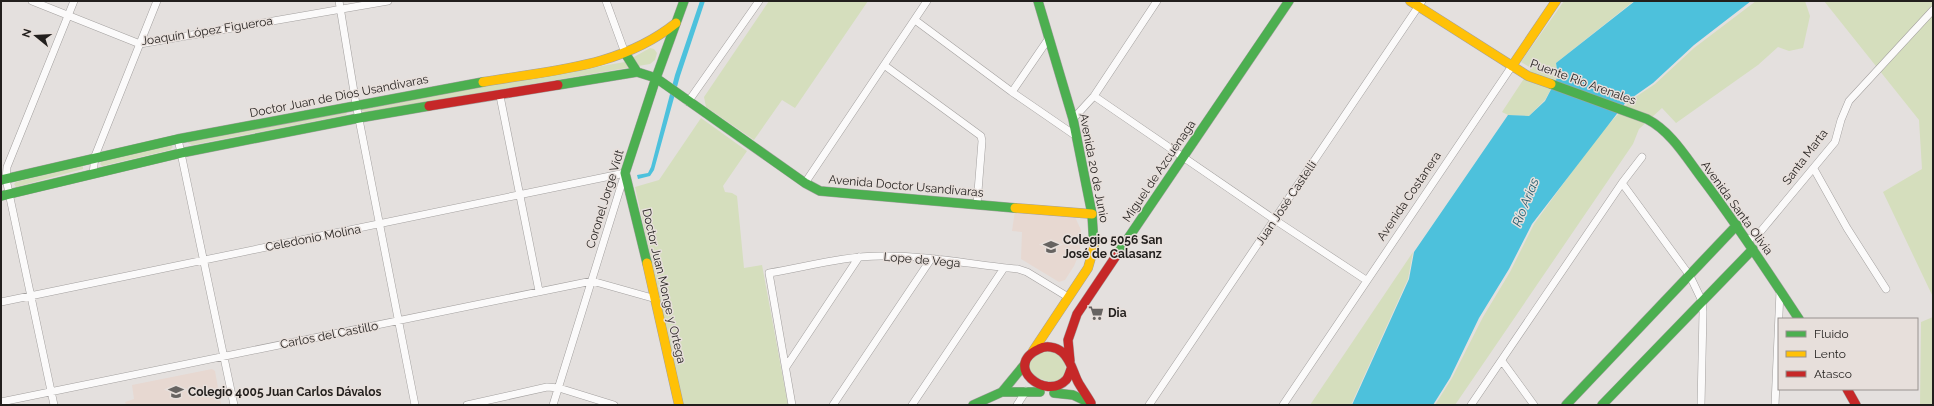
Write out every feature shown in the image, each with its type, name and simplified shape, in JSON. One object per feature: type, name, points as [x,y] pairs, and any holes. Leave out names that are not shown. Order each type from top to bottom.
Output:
[{"type":"main road","name":"Coronel Jorge Vidt","points":[[625,173],[656,78],[684,1]]},
{"type":"main road","name":"Avenida 20 de Junio","points":[[1033,351],[1092,260],[1094,239],[1092,214],[1073,119],[1038,1]]},
{"type":"main road","name":"Miguel de Azcuénaga","points":[[1070,365],[1068,340],[1077,314],[1289,1]]},
{"type":"main road","name":"Avenida Costanera","points":[[1512,66],[1556,1]]},
{"type":"main road","name":"Puente Rio Arenales","points":[[1417,3],[1528,76],[1648,119]]},
{"type":"main road","name":"Doctor Juan de Dios Usandivaras","points":[[4,180],[95,156],[178,139],[356,104],[600,61],[648,44],[676,23]]},
{"type":"main road","points":[[5,195],[181,153],[359,118],[651,71],[662,61],[660,49],[656,46],[648,44]]},
{"type":"main road","points":[[625,53],[640,73],[656,78]]},
{"type":"main road","name":"Avenida Doctor Usandivaras","points":[[656,78],[678,95],[805,183],[820,191],[1092,214]]},
{"type":"main road","name":"Avenida Santa Olivia","points":[[1648,119],[1668,134],[1748,240],[1780,291],[1799,318]]},
{"type":"main road","name":"Doctor Juan Monge y Ortega","points":[[625,173],[656,300],[679,405]]},
{"type":"main road","points":[[1566,405],[1737,226]]},
{"type":"main road","points":[[1602,405],[1753,249]]},
{"type":"main road","points":[[1002,392],[1025,364],[1033,351],[1047,346],[1061,350],[1093,404]]},
{"type":"main road","points":[[1025,364],[1025,372],[1031,386],[1048,393],[1058,391],[1068,382],[1070,365]]},
{"type":"main road","points":[[1848,390],[1856,405]]},
{"type":"main road","points":[[973,405],[1002,392],[1026,391],[1048,393],[1065,392],[1093,404]]},
{"type":"street","name":"Joaquín López Figueroa","points":[[32,1],[140,44],[388,1]]},
{"type":"street","points":[[54,405],[5,195],[4,180],[7,167],[74,1]]},
{"type":"street","points":[[93,174],[95,156],[157,1]]},
{"type":"street","points":[[338,1],[356,104],[415,405]]},
{"type":"street","points":[[606,1],[625,53]]},
{"type":"street","points":[[688,102],[759,1]]},
{"type":"street","points":[[805,183],[927,1]]},
{"type":"street","points":[[1073,119],[1094,96],[1157,1]]},
{"type":"street","name":"Juan José Castelli","points":[[1149,405],[1275,220],[1417,3]]},
{"type":"street","name":"Santa Marta","points":[[1748,240],[1761,231],[1835,142],[1841,120],[1849,101],[1933,10]]},
{"type":"street","points":[[915,20],[1012,92],[1076,136]]},
{"type":"street","points":[[1012,92],[1049,38]]},
{"type":"street","points":[[884,65],[981,136],[982,141],[977,204]]},
{"type":"street","name":"Avenida Costanera","points":[[1283,405],[1512,66]]},
{"type":"street","points":[[500,96],[539,291]]},
{"type":"street","points":[[1094,96],[1275,220],[1366,280]]},
{"type":"street","points":[[178,139],[234,405]]},
{"type":"street","points":[[1471,405],[1622,183],[1642,157]]},
{"type":"street","points":[[1814,168],[1847,228],[1886,289]]},
{"type":"street","name":"Celedonio Molina","points":[[1,302],[625,173]]},
{"type":"street","name":"Coronel Jorge Vidt","points":[[553,405],[625,173]]},
{"type":"street","points":[[1622,183],[1690,276],[1702,301],[1701,405]]},
{"type":"street","name":"Lope de Vega","points":[[786,367],[769,273],[859,257],[882,256],[931,259],[1027,272],[1068,297]]},
{"type":"street","points":[[792,405],[786,367],[859,257]]},
{"type":"street","points":[[833,405],[931,259]]},
{"type":"street","points":[[912,405],[1004,268]]},
{"type":"street","name":"Carlos del Castillo","points":[[1,402],[51,393],[223,356],[592,281],[656,300]]},
{"type":"street","points":[[1779,318],[1780,291]]},
{"type":"street","points":[[1775,405],[1778,337]]},
{"type":"street","points":[[1502,360],[1534,405]]},
{"type":"street","points":[[467,405],[547,387],[559,388],[614,405]]},
{"type":"street","points":[[1017,405],[1026,391]]},
{"type":"shaded area","name":"Colegio 5056 San José de Calasanz","points":[[1015,211],[1075,217],[1081,230],[1080,252],[1074,266],[1065,280],[1059,282],[1021,259],[1022,232],[1012,231]]},
{"type":"shaded area","name":"Colegio 4005 Juan Carlos Dávalos","points":[[212,369],[215,371],[221,405],[126,405],[125,402],[134,399],[132,385]]},
{"type":"green space","points":[[769,1],[868,1],[795,108],[782,100],[754,140],[706,107],[704,97]]},
{"type":"green space","points":[[1564,1],[1634,1],[1556,63],[1558,76],[1545,100],[1529,116],[1508,115],[1502,112],[1531,68],[1521,62]]},
{"type":"green space","points":[[1756,1],[1805,1],[1810,16],[1803,48],[1789,51],[1778,47],[1758,65],[1676,123],[1662,108],[1639,129],[1633,144],[1455,405],[1435,405],[1452,378],[1483,317],[1510,272],[1534,224],[1598,136],[1631,100],[1655,84],[1694,48]]},
{"type":"green space","points":[[1824,1],[1933,1],[1933,297],[1883,192],[1922,169],[1919,120]]},
{"type":"green space","points":[[650,48],[654,49],[657,53],[655,60],[650,64],[366,112],[362,111],[362,107],[625,62]]},
{"type":"green space","points":[[348,111],[346,115],[192,145],[188,143],[188,141]]},
{"type":"green space","points":[[701,118],[747,151],[723,186],[725,192],[732,193],[737,196],[744,268],[762,265],[788,405],[684,405],[635,187],[659,180]]},
{"type":"green space","points":[[171,145],[173,147],[170,150],[102,166],[100,164],[102,160]]},
{"type":"green space","points":[[83,166],[83,169],[16,187],[14,184],[16,182]]},
{"type":"green space","points":[[1413,252],[1408,279],[1351,405],[1310,405]]},
{"type":"green space","points":[[1933,317],[1933,405],[1920,405],[1921,322]]},
{"type":"green space","points":[[1043,349],[1063,355],[1067,374],[1059,385],[1029,375],[1029,361]]},
{"type":"water","points":[[700,1],[705,1],[680,76],[654,170],[650,176],[638,179],[637,175],[648,173],[651,167],[675,75]]},
{"type":"water","name":"Río Arias","points":[[1635,1],[1751,1],[1694,45],[1653,83],[1626,102],[1532,224],[1509,269],[1479,318],[1450,378],[1433,405],[1352,405],[1409,279],[1414,252],[1508,115],[1529,116],[1545,101],[1558,76],[1556,63]]},
{"type":"traffic: fast","points":[[647,263],[625,173],[656,78],[684,1]]},
{"type":"traffic: fast","points":[[1038,1],[1073,119],[1092,214],[1094,247]]},
{"type":"traffic: fast","points":[[1116,256],[1289,1]]},
{"type":"traffic: fast","points":[[625,53],[637,72]]},
{"type":"traffic: fast","points":[[558,85],[637,72],[656,78],[805,183],[820,191],[1015,208]]},
{"type":"traffic: fast","points":[[1,180],[178,139],[483,82]]},
{"type":"traffic: fast","points":[[1551,84],[1647,119],[1664,131],[1685,155],[1729,215],[1798,318]]},
{"type":"traffic: fast","points":[[1,196],[181,153],[359,118],[429,106]]},
{"type":"traffic: fast","points":[[1566,405],[1737,225]]},
{"type":"traffic: fast","points":[[1602,405],[1753,249]]},
{"type":"traffic: fast","points":[[1002,392],[1025,364]]},
{"type":"traffic: fast","points":[[973,405],[1002,392],[1040,392]]},
{"type":"traffic: fast","points":[[1054,393],[1073,395],[1090,403]]},
{"type":"traffic: slow","points":[[1410,1],[1528,76],[1551,84]]},
{"type":"traffic: slow","points":[[1512,66],[1556,1]]},
{"type":"traffic: slow","points":[[483,82],[560,70],[609,58],[632,50],[654,38],[676,23]]},
{"type":"traffic: slow","points":[[1015,208],[1092,214]]},
{"type":"traffic: slow","points":[[1033,351],[1088,268],[1094,247]]},
{"type":"traffic: slow","points":[[647,263],[679,405]]},
{"type":"traffic: jam","points":[[429,106],[558,85]]},
{"type":"traffic: jam","points":[[1070,361],[1068,340],[1077,314],[1116,256]]},
{"type":"traffic: jam","points":[[1071,369],[1066,380],[1058,385],[1048,386],[1039,384],[1031,379],[1026,372],[1025,364],[1029,356],[1039,349],[1051,347],[1060,350],[1068,359],[1078,382],[1091,403]]},
{"type":"traffic: jam","points":[[1848,390],[1856,405]]},
{"type":"place","name":"Colegio 5056 San José de Calasanz","points":[[1051,247]]},
{"type":"place","name":"Dia","points":[[1096,313]]},
{"type":"place","name":"Colegio 4005 Juan Carlos Dávalos","points":[[176,392]]}]
